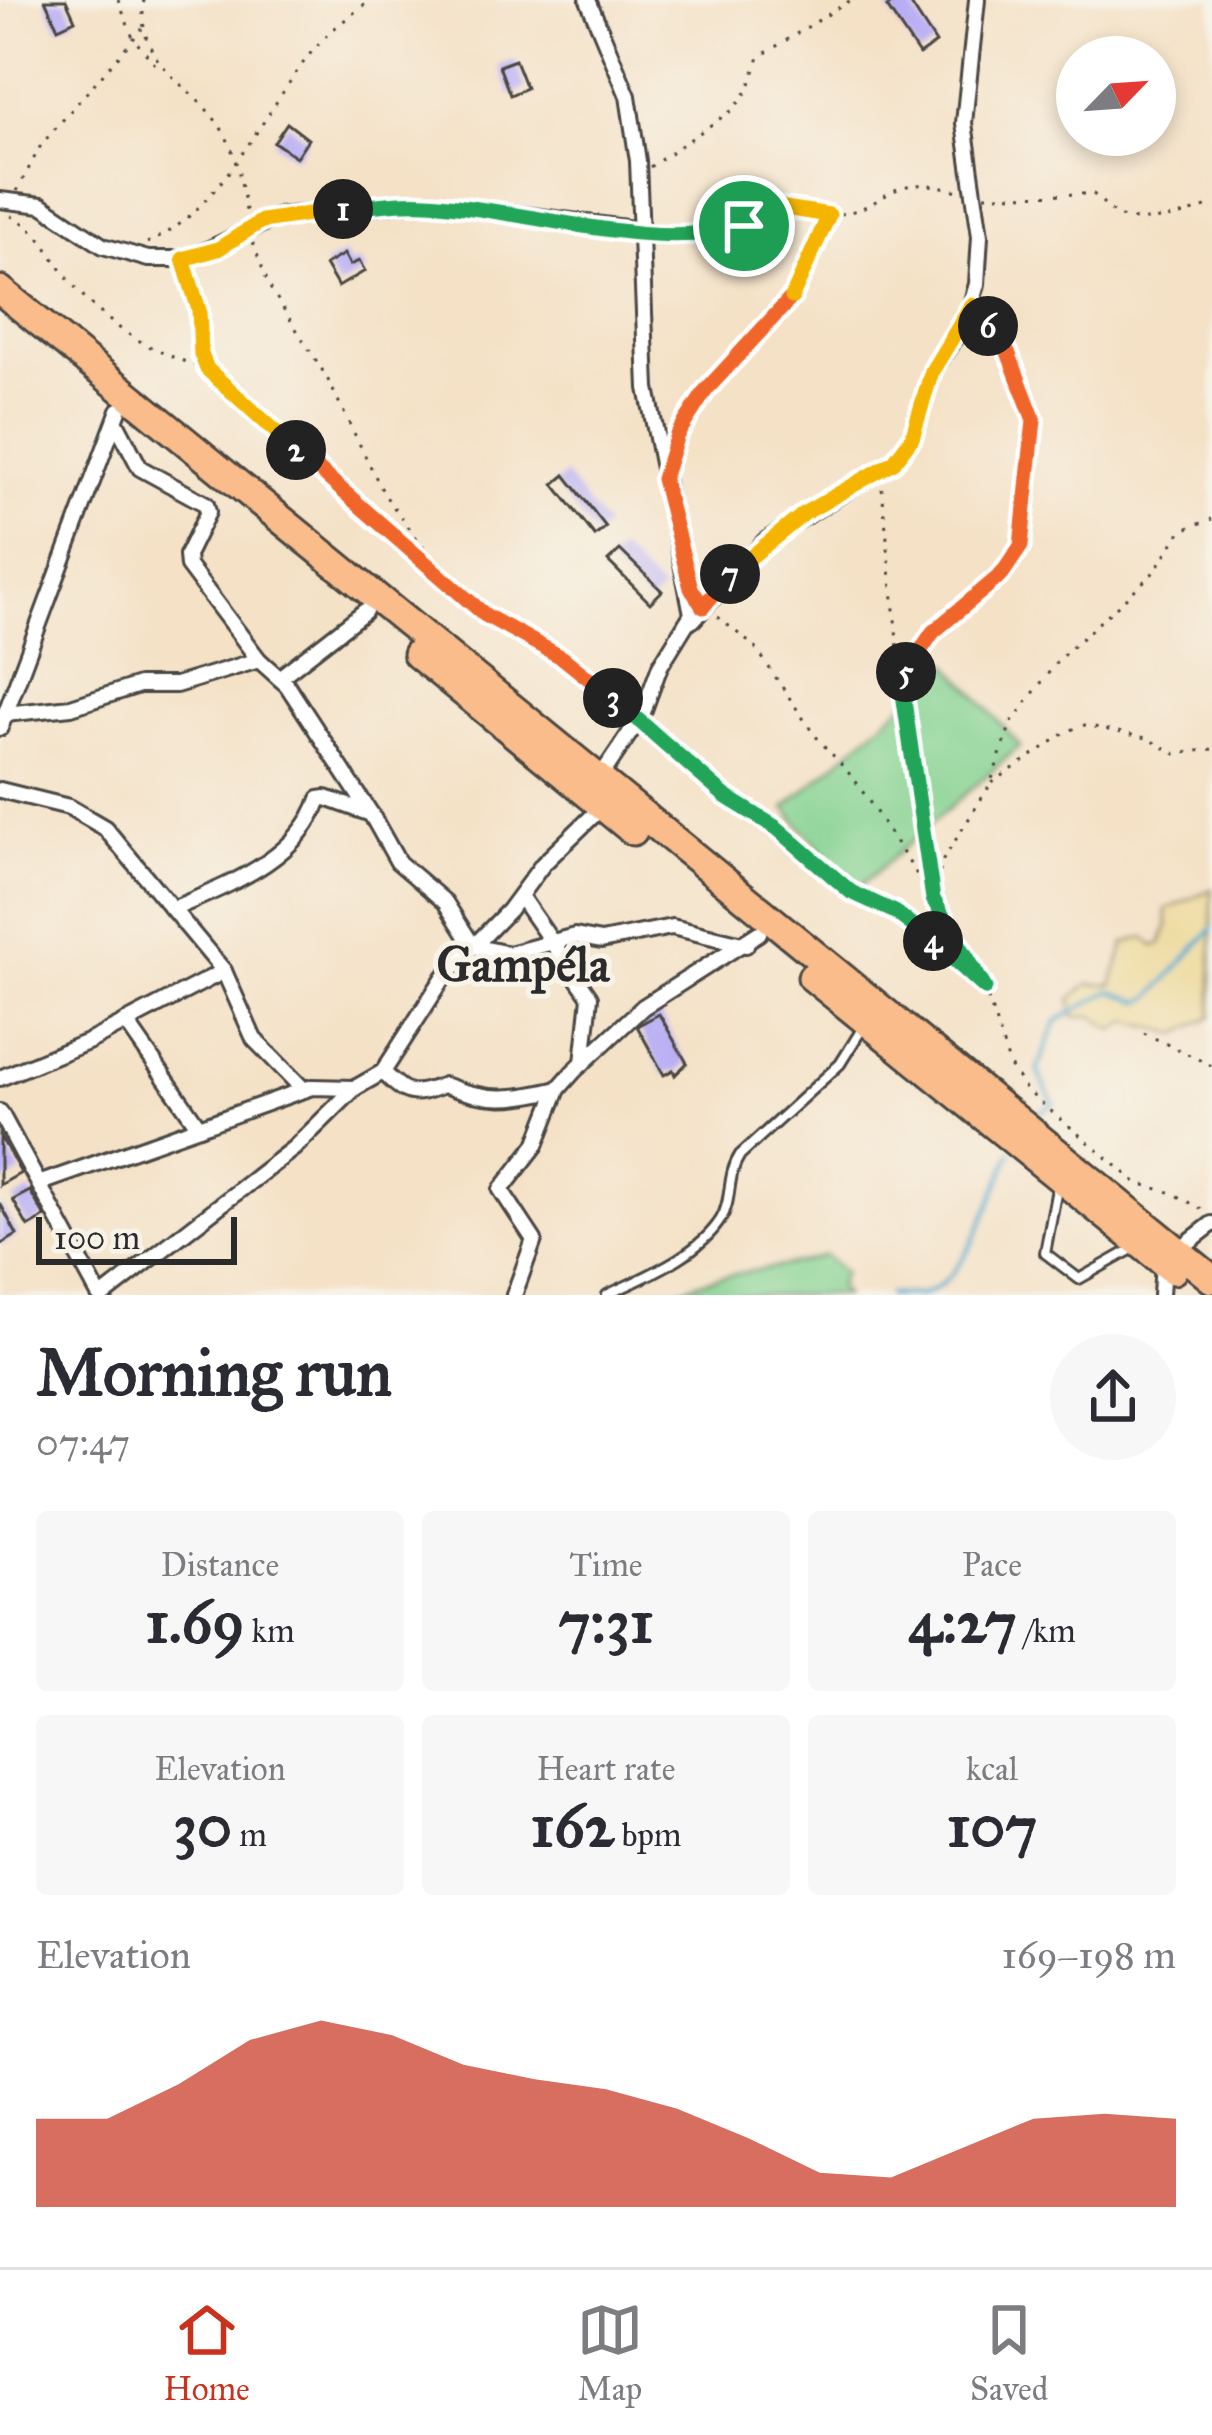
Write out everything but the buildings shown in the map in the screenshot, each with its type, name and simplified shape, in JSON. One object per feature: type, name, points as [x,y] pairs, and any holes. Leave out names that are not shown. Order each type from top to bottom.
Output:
[{"type":"highway","points":[[0,290],[601,792],[1157,1246],[1204,1295]]},
{"type":"highway","points":[[0,314],[118,417],[601,792],[752,939],[866,1022],[1058,1179],[1212,1279]]},
{"type":"street","points":[[588,0],[628,96],[638,175],[644,362],[663,479],[691,588],[688,626]]},
{"type":"street","points":[[0,1112],[101,1295],[294,1148],[355,1088],[383,1072],[444,977],[520,896],[601,792],[639,721],[660,667],[703,607],[765,541],[805,513],[879,474],[912,438],[932,371],[972,305],[980,236],[964,123],[977,0]]},
{"type":"street","points":[[7,200],[42,205],[103,246],[148,260],[183,259],[218,249],[280,216],[424,202],[640,230]]},
{"type":"street","points":[[118,417],[140,468],[206,504],[208,512],[187,555],[188,566],[341,761],[398,862],[445,902],[473,946],[509,954],[575,936],[601,941],[672,927],[752,939]]},
{"type":"street","points":[[3,721],[118,417]]},
{"type":"street","points":[[278,677],[365,611]]},
{"type":"street","points":[[3,721],[71,707],[139,685],[176,685],[259,660]]},
{"type":"street","points":[[0,790],[86,814],[105,828],[224,971],[254,1039],[304,1090]]},
{"type":"street","points":[[173,909],[241,878],[282,850],[304,829],[319,799],[371,814]]},
{"type":"street","points":[[520,896],[590,998],[583,1064]]},
{"type":"street","points":[[514,1295],[534,1240],[500,1190],[544,1133],[558,1089],[643,1007],[752,939]]},
{"type":"street","points":[[0,1078],[126,1022],[224,971]]},
{"type":"street","points":[[126,1022],[199,1127]]},
{"type":"street","points":[[383,1072],[406,1095],[415,1096],[444,1084],[483,1100],[509,1101],[558,1089]]},
{"type":"street","points":[[41,1183],[304,1090],[355,1088]]},
{"type":"street","points":[[1161,1295],[1157,1246],[1212,1224]]},
{"type":"lane","points":[[608,1295],[706,1237],[722,1218],[729,1171],[740,1155],[840,1064],[866,1022]]},
{"type":"lane","points":[[1058,1179],[1045,1253],[1079,1279],[1157,1246]]},
{"type":"path","points":[[118,0],[133,38],[164,74],[208,110],[236,161],[250,229],[269,286],[326,376],[384,494],[447,579]]},
{"type":"path","points":[[144,0],[143,27],[164,74]]},
{"type":"path","points":[[124,252],[175,229],[236,161],[259,120],[314,49],[370,0]]},
{"type":"path","points":[[638,175],[734,109],[748,90],[759,56],[851,0]]},
{"type":"path","points":[[143,27],[41,145],[7,200],[18,219],[115,324],[166,357],[207,369]]},
{"type":"path","points":[[640,230],[714,235],[744,226],[773,206],[829,215],[860,207],[908,182],[976,195],[1093,194],[1113,213],[1138,219],[1196,212],[1212,204]]},
{"type":"path","points":[[0,212],[18,219]]},
{"type":"path","points":[[663,479],[677,435],[706,390],[790,302],[829,215]]},
{"type":"path","points":[[183,259],[199,310],[201,354],[207,369],[385,533],[447,579],[485,615],[563,658],[725,796],[777,828],[851,892],[895,912],[985,988]]},
{"type":"path","points":[[901,680],[933,632],[1002,574],[1021,546],[1034,420],[1008,352],[972,305]]},
{"type":"path","points":[[879,474],[889,518],[901,680],[933,899]]},
{"type":"path","points":[[933,899],[943,860],[990,784],[1011,723],[1059,659],[1152,574],[1182,530],[1212,519]]},
{"type":"path","points":[[703,607],[756,648],[813,734],[855,780],[985,988],[1010,1066],[1026,1090],[1146,1189],[1173,1193],[1212,1214]]},
{"type":"path","points":[[990,784],[1003,771],[1085,725],[1103,724],[1176,754],[1212,749]]},
{"type":"path","points":[[1144,1033],[1212,1066]]},
{"type":"green space","points":[[949,664],[1020,746],[856,890],[785,808]]},
{"type":"green space","points":[[824,1255],[843,1272],[838,1287],[844,1295],[669,1295],[726,1275]]},
{"type":"sand","points":[[1212,889],[1212,1016],[1178,1034],[1129,1021],[1114,1030],[1094,1016],[1074,1017],[1071,999],[1088,984],[1112,985],[1125,943],[1145,937],[1154,946],[1161,944],[1168,925],[1166,910]]},
{"type":"waterway","points":[[1030,1118],[1054,1104],[1037,1070],[1057,1021],[1110,991],[1142,1002],[1151,997],[1212,929]]},
{"type":"waterway","points":[[920,1295],[936,1288],[964,1257],[1011,1153]]},
{"type":"waterway","points":[[888,1295],[917,1295]]},
{"type":"district","name":"Gampéla","points":[[523,964]]},
{"type":"route","points":[[424,202],[640,230],[714,235],[744,226],[773,206],[829,215],[790,302],[706,390],[677,435],[663,479],[691,588],[703,607],[729,574],[765,541],[894,462],[912,438],[932,371],[965,325],[972,305],[1008,352],[1034,420],[1021,546],[1002,574],[933,632],[901,680],[933,899],[985,988],[895,912],[851,892],[777,828],[725,796],[563,658],[485,615],[447,579],[385,533],[207,369],[201,354],[199,310],[183,259],[218,249],[262,221],[280,216],[424,202]]}]
